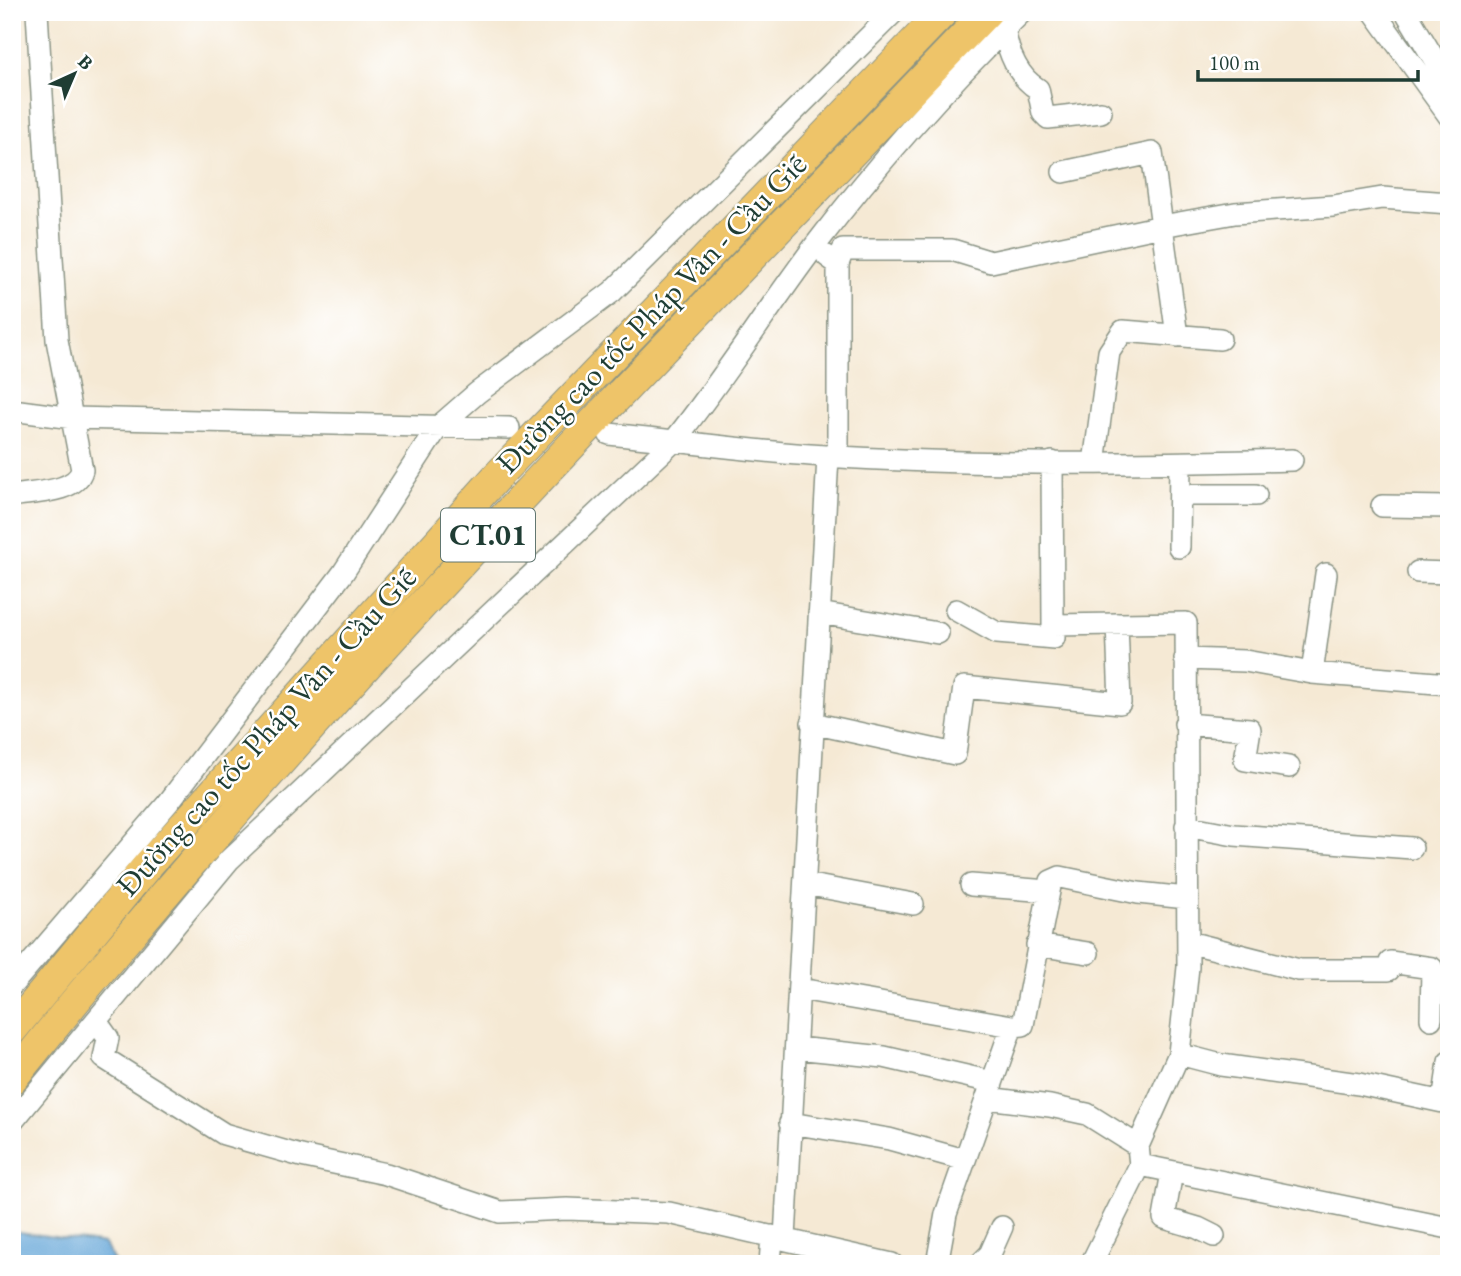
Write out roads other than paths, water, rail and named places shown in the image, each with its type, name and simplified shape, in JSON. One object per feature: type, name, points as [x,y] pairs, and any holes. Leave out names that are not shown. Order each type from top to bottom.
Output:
[{"type":"highway","name":"Đường cao tốc Pháp Vân - Cầu Giẽ","points":[[12,1030],[157,855],[499,474],[943,12]]},
{"type":"highway","name":"Đường cao tốc Pháp Vân - Cầu Giẽ","points":[[12,1079],[285,756],[522,499],[996,21]]},
{"type":"street","points":[[12,496],[77,481],[82,470],[57,340],[37,12]]},
{"type":"street","points":[[12,985],[169,803],[343,573],[438,427],[477,393],[612,292],[894,12]]},
{"type":"street","points":[[12,1122],[229,860],[674,441],[720,384],[814,247],[955,78],[996,21],[1022,12]]},
{"type":"street","points":[[1374,12],[1449,117]]},
{"type":"street","points":[[1406,12],[1449,84]]},
{"type":"street","points":[[996,21],[1016,65],[1030,84],[1038,89],[1043,113],[1048,118],[1101,112]]},
{"type":"street","points":[[1063,172],[1152,153],[1177,336]]},
{"type":"street","points":[[770,1264],[778,1237],[796,1048],[812,723],[833,457],[838,264],[843,250],[952,250],[991,262],[1235,213],[1333,206],[1382,198],[1449,202]]},
{"type":"street","points":[[814,247],[838,264]]},
{"type":"street","points":[[1094,463],[1109,352],[1122,331],[1220,340]]},
{"type":"street","points":[[12,410],[73,418],[509,428]]},
{"type":"street","points":[[609,434],[741,450],[833,457],[1094,463],[1292,460]]},
{"type":"street","points":[[956,610],[997,634],[1054,638],[1052,462]]},
{"type":"street","points":[[1179,547],[1180,463]]},
{"type":"street","points":[[1180,495],[1256,495]]},
{"type":"street","points":[[1382,506],[1449,506]]},
{"type":"street","points":[[1418,572],[1449,573]]},
{"type":"street","points":[[1312,673],[1326,574]]},
{"type":"street","points":[[819,613],[938,633]]},
{"type":"street","points":[[1054,625],[1186,623],[1188,942],[1180,1054],[1091,1264]]},
{"type":"street","points":[[812,723],[954,754],[964,688],[1120,703],[1118,624]]},
{"type":"street","points":[[1185,659],[1245,661],[1312,673],[1449,684]]},
{"type":"street","points":[[1185,724],[1250,729],[1245,760],[1289,767]]},
{"type":"street","points":[[1186,825],[1234,835],[1412,848]]},
{"type":"street","points":[[800,989],[1012,1026],[1023,1025],[1051,881],[1060,877],[1138,893],[1187,898]]},
{"type":"street","points":[[805,884],[913,904]]},
{"type":"street","points":[[971,885],[1048,891]]},
{"type":"street","points":[[1188,942],[1299,970],[1389,970],[1390,962],[1432,968],[1431,1019]]},
{"type":"street","points":[[1037,945],[1088,953]]},
{"type":"street","points":[[96,1021],[108,1038],[104,1058],[224,1134],[301,1156],[386,1174],[500,1212],[567,1209],[669,1213],[892,1264]]},
{"type":"street","points":[[937,1264],[946,1214],[1012,1026]]},
{"type":"street","points":[[796,1048],[884,1058],[990,1090],[1087,1114],[1139,1155],[1172,1172],[1449,1228]]},
{"type":"street","points":[[1180,1054],[1221,1065],[1359,1084],[1443,1102],[1449,1062]]},
{"type":"street","points":[[790,1123],[889,1139],[965,1160]]},
{"type":"street","points":[[1172,1172],[1164,1218],[1198,1228],[1214,1236]]},
{"type":"street","points":[[980,1264],[990,1254],[1002,1227]]},
{"type":"water","points":[[12,1231],[105,1244],[115,1264],[12,1264]]}]
